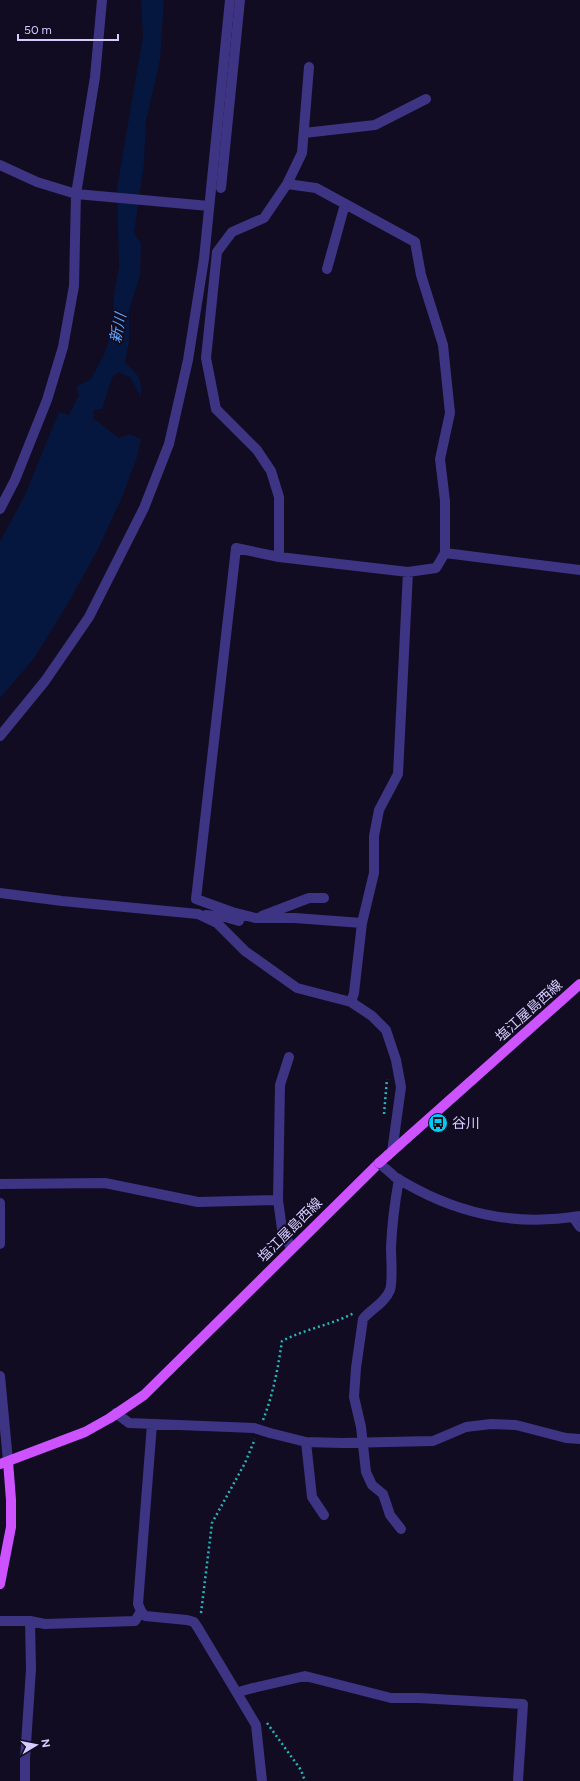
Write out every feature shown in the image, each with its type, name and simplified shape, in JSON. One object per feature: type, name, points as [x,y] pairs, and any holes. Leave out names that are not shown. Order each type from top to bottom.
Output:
[{"type":"main road","name":"塩江屋島西線","points":[[4,1462],[85,1432],[116,1414],[144,1395],[169,1372],[291,1248],[378,1163],[390,1154],[580,984]]},
{"type":"main road","points":[[0,1584],[11,1528],[11,1500],[4,1462]]},
{"type":"street","points":[[0,509],[15,480],[47,400],[63,347],[74,286],[81,194],[95,77],[102,0]]},
{"type":"street","points":[[0,736],[45,680],[89,617],[144,508],[169,444],[188,360],[204,259],[230,0]]},
{"type":"street","points":[[221,188],[240,0]]},
{"type":"street","points":[[279,557],[279,497],[271,471],[257,450],[216,409],[206,358],[216,252],[232,232],[264,218],[287,184],[302,154],[309,67]]},
{"type":"street","points":[[304,133],[375,125],[426,99]]},
{"type":"street","points":[[0,165],[37,182],[81,194],[209,206]]},
{"type":"street","points":[[287,184],[316,188],[415,242],[421,275],[443,345],[450,413],[440,459],[445,501],[445,553],[436,568],[408,572],[279,557],[236,548],[196,899],[232,912],[255,918],[295,918],[362,923]]},
{"type":"street","points":[[327,269],[345,204]]},
{"type":"street","points":[[445,553],[580,570]]},
{"type":"street","points":[[351,1002],[354,993],[362,923],[374,873],[374,836],[379,810],[398,774],[408,572]]},
{"type":"street","points":[[0,893],[62,901],[224,917],[244,922],[309,898],[324,898]]},
{"type":"street","points":[[198,914],[217,923],[245,950],[297,988],[351,1002],[372,1016],[386,1030],[396,1060],[401,1087],[390,1154]]},
{"type":"street","points":[[289,1057],[280,1084],[278,1200],[282,1229],[291,1248]]},
{"type":"street","points":[[378,1163],[396,1177],[426,1195],[494,1218],[538,1220],[576,1217],[580,1227]]},
{"type":"street","points":[[396,1177],[391,1245],[391,1289],[383,1301],[363,1319],[356,1368],[354,1398],[363,1443],[366,1472],[372,1485],[383,1494],[390,1515],[401,1529]]},
{"type":"street","points":[[0,1184],[104,1183],[198,1202],[278,1200]]},
{"type":"street","points":[[0,1203],[0,1244]]},
{"type":"street","points":[[0,1376],[4,1462]]},
{"type":"street","points":[[116,1414],[129,1423],[254,1428],[306,1442],[363,1443],[433,1441],[466,1427],[491,1424],[516,1426],[566,1438],[580,1439]]},
{"type":"street","points":[[152,1424],[138,1604],[141,1612],[145,1616],[194,1622],[240,1692],[256,1725],[262,1781]]},
{"type":"street","points":[[306,1442],[312,1497],[324,1515]]},
{"type":"street","points":[[0,1621],[30,1621],[45,1624],[135,1620],[141,1612]]},
{"type":"street","points":[[25,1781],[31,1669],[30,1621]]},
{"type":"street","points":[[240,1692],[305,1676],[391,1698],[420,1698],[523,1704],[518,1781]]},
{"type":"water","name":"新川","points":[[141,0],[164,0],[160,60],[146,121],[144,163],[134,233],[141,244],[140,275],[129,311],[129,340],[125,363],[139,377],[141,397],[130,377],[118,372],[112,378],[102,409],[94,410],[93,418],[119,438],[129,434],[141,439],[137,457],[122,497],[98,549],[67,605],[34,658],[0,698],[0,542],[26,493],[59,412],[69,415],[79,395],[76,387],[91,379],[104,355],[112,331],[114,294],[119,267],[117,188],[143,37]]},
{"type":"place","name":"谷川","points":[[438,1123]]}]
